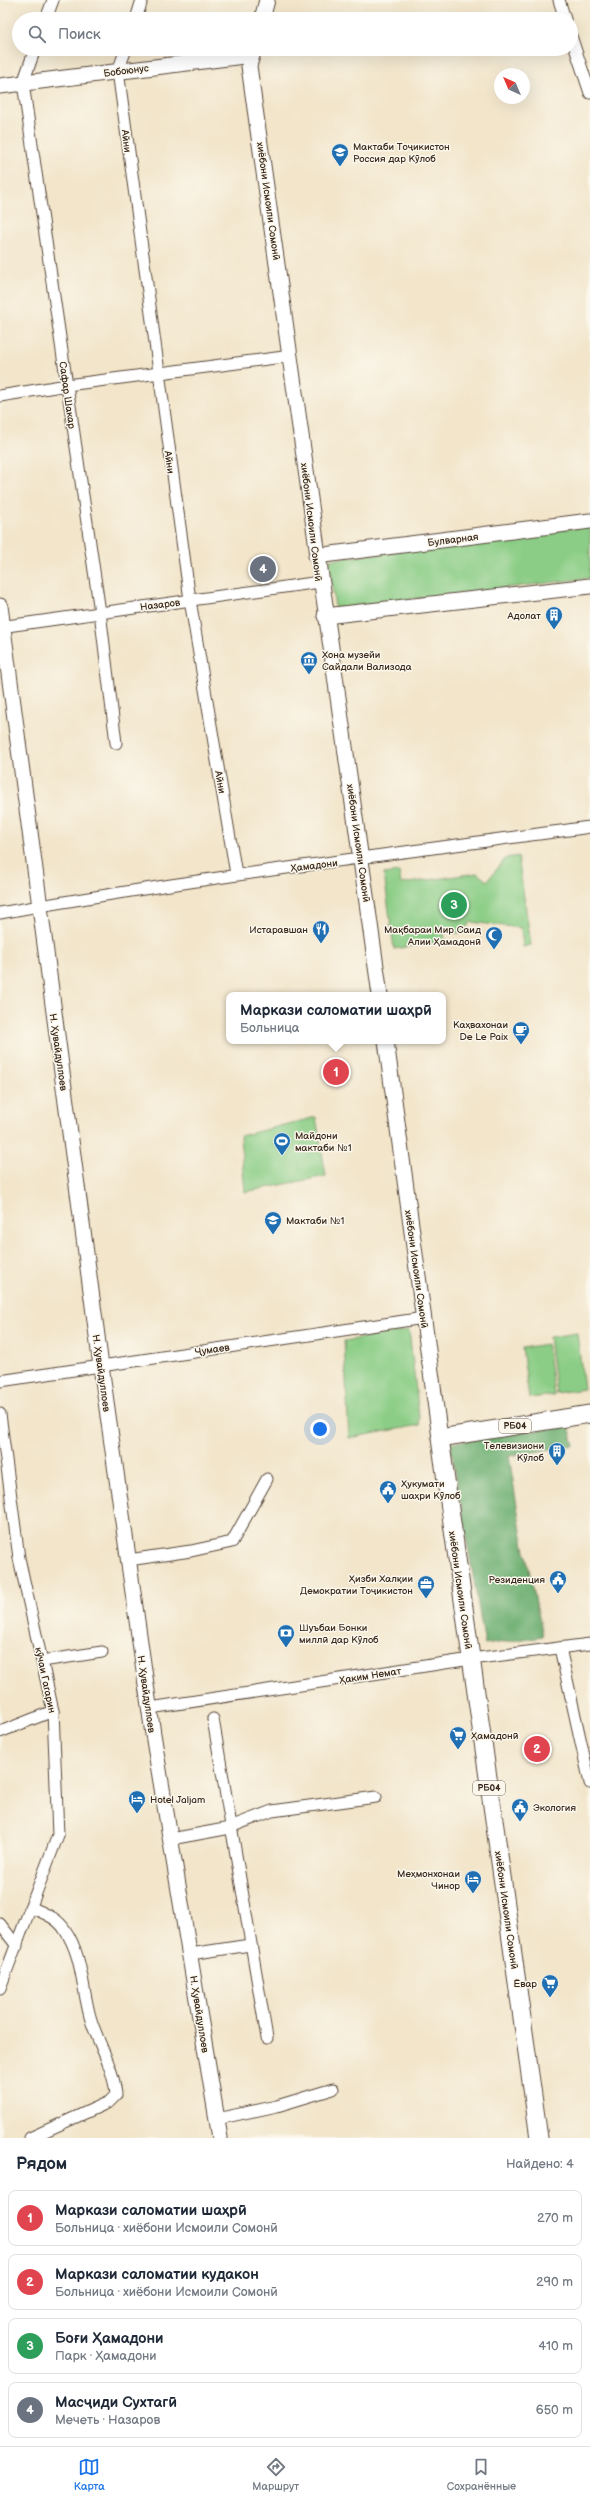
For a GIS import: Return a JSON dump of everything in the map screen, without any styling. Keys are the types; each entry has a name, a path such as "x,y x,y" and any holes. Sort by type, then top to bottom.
{"main road":[{"name":"РБ04","path":"440,1438 590,1414"},
{"name":"хиёбони Исмоили Сомонӣ","path":"440,1438 539,2138"}],"street":[{"path":"49,12 53,0"},
{"path":"138,12 142,0"},
{"path":"264,12 267,0"},
{"path":"559,0 563,12"},
{"name":"Сафар Шакар","path":"33,56 23,83 100,612 116,743"},
{"name":"Айни","path":"123,56 118,71 158,373 190,600 236,874"},
{"name":"Бобоюнус","path":"0,86 225,56"},
{"name":"хиёбони Исмоили Сомонӣ","path":"252,56 249,66 291,356 316,556 362,859 380,992"},
{"path":"578,56 590,93"},
{"path":"0,396 66,385 291,356"},
{"name":"Булварная","path":"316,556 590,521"},
{"name":"Назаров","path":"2,627 320,582"},
{"path":"325,616 590,586"},
{"name":"Н. Ҳувайдуллоев","path":"0,606 39,906 128,1560 150,1708 220,2138"},
{"name":"Ҳамадони","path":"0,913 236,874 362,859 590,827"},
{"name":"хиёбони Исмоили Сомонӣ","path":"386,1044 440,1438"},
{"name":"Ҷумаев","path":"0,1381 424,1318"},
{"name":"кӯчаи Гагарин","path":"0,1414 19,1558 53,1711 58,1835 0,1988"},
{"path":"128,1560 191,1551 232,1542 267,1479"},
{"name":"Ҳаким Немат","path":"150,1708 471,1659 590,1644"},
{"path":"560,1648 590,1783"},
{"path":"42,1661 102,1652"},
{"path":"0,1732 53,1711"},
{"path":"213,1719 232,1827 250,1945 267,2038"},
{"path":"171,1839 232,1827 272,1811 376,1797"},
{"path":"30,1907 56,1919 65,1929 74,1947 91,2020 115,2082 116,2096 109,2102 30,2138"},
{"path":"0,1924 17,1946"},
{"path":"190,1954 250,1945"},
{"path":"217,2119 277,2106 333,2089"}],"green space":[{"path":"590,526 590,578 335,608 329,560"},
{"path":"518,856 531,945 523,947 521,928 471,922 461,933 444,932 445,941 394,949 384,874 399,872 401,884 477,873 487,881 506,858"},
{"name":"Майдони мактаби №1","path":"316,1117 326,1176 245,1192 240,1136"},
{"path":"409,1330 420,1425 349,1438 344,1341"},
{"path":"577,1333 584,1389 556,1393 549,1337"},
{"path":"547,1344 554,1395 529,1398 522,1348"},
{"path":"569,1426 574,1445 509,1456 521,1531 543,1636 485,1645 450,1443"}],"place":[{"name":"Мактаби Тоҷикистон Россия дар Кӯлоб","path":"340,167"},
{"name":"Масҷиди Сухтагӣ","path":"263,569"},
{"name":"Адолат","path":"554,630"},
{"name":"Хона музейи Сайдали Вализода","path":"309,675"},
{"name":"Боғи Ҳамадони","path":"454,905"},
{"name":"Истаравшан","path":"321,944"},
{"name":"Мақбараи Мир Саид Алии Ҳамадонӣ","path":"494,950"},
{"name":"Каҳвахонаи De Le Paix","path":"521,1045"},
{"name":"Маркази саломатии шаҳрӣ","path":"336,1072"},
{"name":"Майдони мактаби №1","path":"282,1156"},
{"name":"Мактаби №1","path":"273,1235"},
{"name":"Телевизиони Кӯлоб","path":"557,1466"},
{"name":"Ҳукумати шаҳри Кӯлоб","path":"388,1504"},
{"name":"Резиденция","path":"558,1594"},
{"name":"Ҳизби Халқии Демократии Тоҷикистон","path":"426,1599"},
{"name":"Шуъбаи Бонки миллӣ дар Кӯлоб","path":"286,1648"},
{"name":"Маркази саломатии кудакон","path":"537,1749"},
{"name":"Ҳамадонӣ","path":"458,1750"},
{"name":"Hotel Jaljam","path":"137,1814"},
{"name":"Экология","path":"520,1822"},
{"name":"Меҳмонхонаи Чинор","path":"473,1894"},
{"name":"Ёвар","path":"550,1998"}]}
